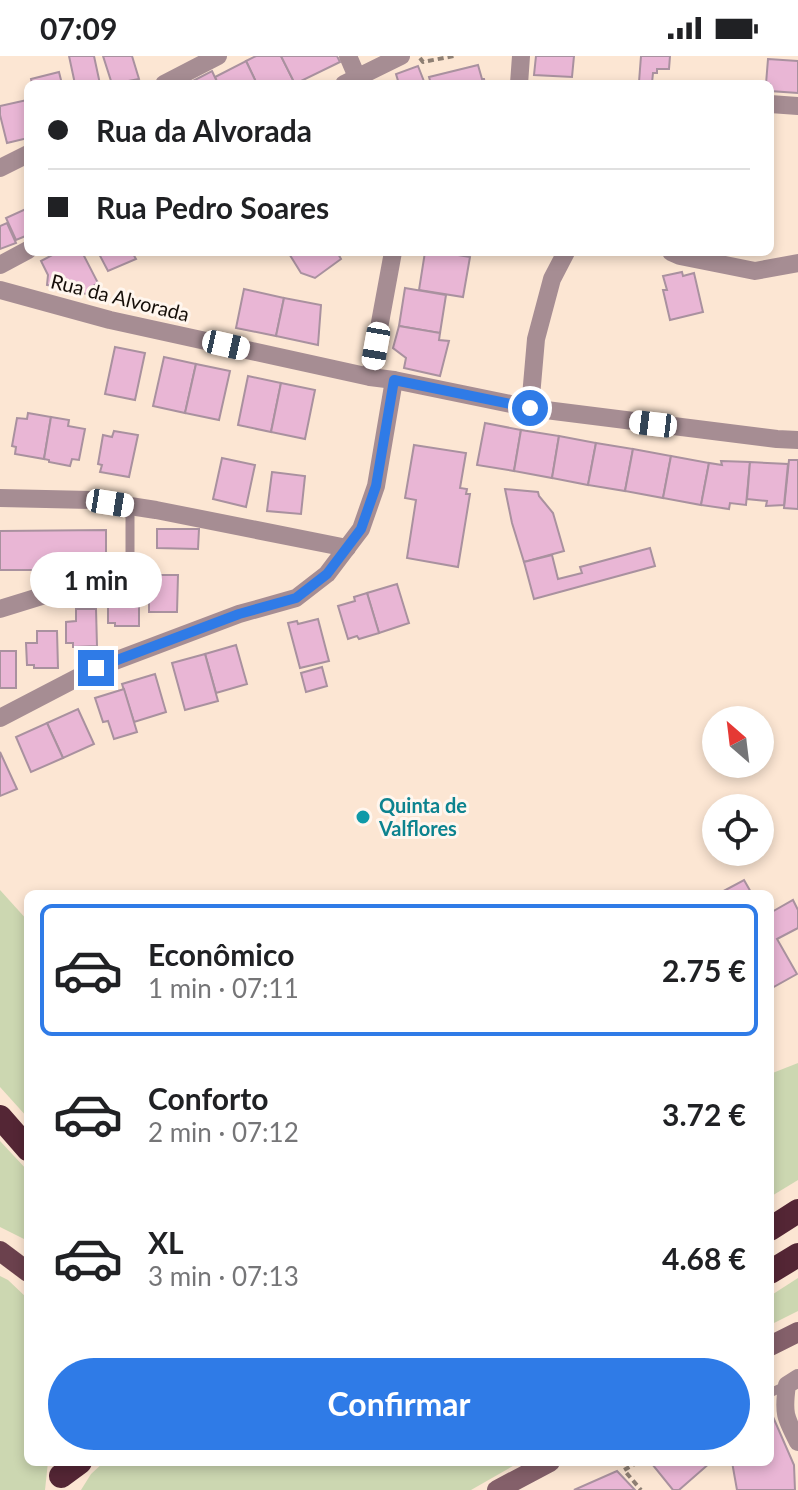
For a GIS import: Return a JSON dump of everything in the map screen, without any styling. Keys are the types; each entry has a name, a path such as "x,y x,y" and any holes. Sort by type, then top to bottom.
{"highway":[{"path":"0,1117 24,1144"},
{"path":"774,1226 798,1211"},
{"path":"774,1270 798,1255"}],"main road":[{"path":"0,1251 24,1269"},
{"path":"774,1344 798,1332"},
{"path":"497,1490 542,1466"}],"street":[{"path":"172,80 218,56"},
{"path":"348,56 354,80"},
{"path":"358,80 401,56"},
{"path":"519,80 521,56"},
{"path":"774,104 798,106"},
{"path":"0,168 24,156"},
{"path":"0,265 24,252"},
{"path":"370,377 392,256"},
{"path":"530,408 536,339 552,279 564,256"},
{"path":"680,256 755,271 798,263"},
{"name":"Rua da Alvorada","path":"0,290 110,320 370,377 530,408 798,440"},
{"path":"0,718 96,668 239,614 296,598 327,574 361,529 376,486 394,380"},
{"path":"0,498 91,500 347,548"},
{"path":"0,609 97,579"},
{"path":"785,1390 785,1417 798,1442"}],"lane":[{"path":"130,506 130,558"}],"path":[{"path":"419,56 423,62 454,56"},
{"path":"631,1466 624,1470 641,1490"}],"green space":[{"path":"0,890 24,917 24,1114 0,1087"},
{"path":"798,1063 798,1180 774,1195 774,1072"},
{"path":"0,1141 24,1167 24,1239 0,1227"},
{"path":"0,1276 24,1295 24,1466 48,1466 45,1490 0,1490"},
{"path":"798,1278 798,1311 774,1323 774,1293"},
{"path":"100,1466 513,1466 471,1490 81,1490"}],"building":[{"path":"69,56 94,56 99,80 74,80"},
{"path":"103,56 132,56 139,79 111,80"},
{"path":"256,56 281,56 293,80 255,80 246,61"},
{"path":"281,56 337,56 340,62 303,80 293,80"},
{"path":"536,56 574,56 572,77 534,75"},
{"path":"641,56 670,56 669,69 657,69 652,80 639,80"},
{"path":"768,59 798,61 798,93 774,91 774,80 766,80"},
{"path":"246,61 255,80 216,80 215,77"},
{"path":"478,65 484,80 430,80 429,77"},
{"path":"418,66 423,80 398,80 396,74"},
{"path":"212,71 216,80 195,80"},
{"path":"59,72 61,80 31,80"},
{"path":"24,101 24,139 7,143 0,106"},
{"path":"24,210 24,237 16,240 6,218"},
{"path":"7,223 16,243 0,249 0,226"},
{"path":"50,256 84,256 98,283 91,287 91,295 47,285 48,275 41,261"},
{"path":"100,256 134,256 136,259 108,271"},
{"path":"290,256 339,256 341,259 315,278 301,273"},
{"path":"424,256 470,257 463,297 419,290"},
{"path":"682,272 683,276 694,273 703,312 670,320 663,276"},
{"path":"405,288 446,295 440,333 399,326"},
{"path":"244,289 284,298 276,336 236,328"},
{"path":"284,298 321,305 318,345 276,336"},
{"path":"399,326 440,333 439,340 449,341 440,376 404,368 406,358 393,348"},
{"path":"115,347 145,353 135,400 105,394"},
{"path":"164,357 196,364 185,413 153,406"},
{"path":"196,364 230,371 219,420 185,413"},
{"path":"248,376 281,383 271,432 238,425"},
{"path":"281,383 315,390 305,439 271,432"},
{"path":"28,413 51,417 44,459 15,454 16,447 12,446 17,418 27,419"},
{"path":"51,417 69,420 68,426 85,429 79,460 72,459 70,466 44,459"},
{"path":"485,423 521,430 514,471 477,465"},
{"path":"521,430 559,436 552,478 514,471"},
{"path":"114,431 138,435 129,477 100,472 102,465 98,464 103,435 112,437"},
{"path":"559,436 596,443 588,485 552,478"},
{"path":"596,443 633,449 625,491 588,485"},
{"path":"414,445 466,453 460,488 467,489 466,494 470,494 458,567 407,558 416,500 405,498"},
{"path":"633,449 671,456 663,498 625,491"},
{"path":"671,456 709,463 701,505 663,498"},
{"path":"222,458 255,465 246,507 213,499"},
{"path":"789,460 798,460 798,509 784,508"},
{"path":"721,461 750,462 746,505 730,503 729,509 701,505 709,463 722,465"},
{"path":"750,462 788,464 784,505 766,506 767,501 747,499"},
{"path":"272,472 305,476 301,514 267,511"},
{"path":"505,489 538,492 553,513 564,551 524,562"},
{"path":"157,529 199,529 198,549 157,548"},
{"path":"106,530 106,570 0,570 0,531"},
{"path":"650,548 655,566 534,599 524,562 552,555 558,579 582,573 580,567"},
{"path":"156,575 178,575 177,612 149,612 149,589 156,589"},
{"path":"397,584 409,623 379,633 367,593"},
{"path":"118,589 139,589 139,626 108,623 108,601 118,601"},
{"path":"367,593 379,633 348,639 338,606"},
{"path":"76,609 96,609 97,646 73,647 73,643 66,643 66,622 76,621"},
{"path":"318,619 329,661 300,668 288,623"},
{"path":"37,631 57,631 58,668 27,665 26,643 37,643"},
{"path":"236,645 247,684 216,693 205,654"},
{"path":"0,651 16,651 16,688 0,688"},
{"path":"205,654 218,701 185,710 172,663"},
{"path":"322,667 327,686 306,692 301,673"},
{"path":"155,674 166,712 134,722 122,684"},
{"path":"124,689 137,732 114,739 108,721 103,722 95,698"},
{"path":"78,709 94,744 63,758 47,723"},
{"path":"47,723 63,758 31,772 16,737"},
{"path":"0,752 17,789 0,796"},
{"path":"744,880 750,890 725,890"},
{"path":"793,900 798,910 798,928 777,939 797,974 774,987 774,911"},
{"path":"774,1419 794,1465 795,1490 737,1490 733,1466 774,1466"},
{"path":"654,1466 706,1466 679,1490 673,1490"},
{"path":"617,1471 635,1490 574,1490"}],"place":[{"name":"Quinta de Valflores","path":"363,817"}],"route":[{"path":"96,668 239,614 296,598 327,574 361,529 376,486 394,380 530,408"}]}
